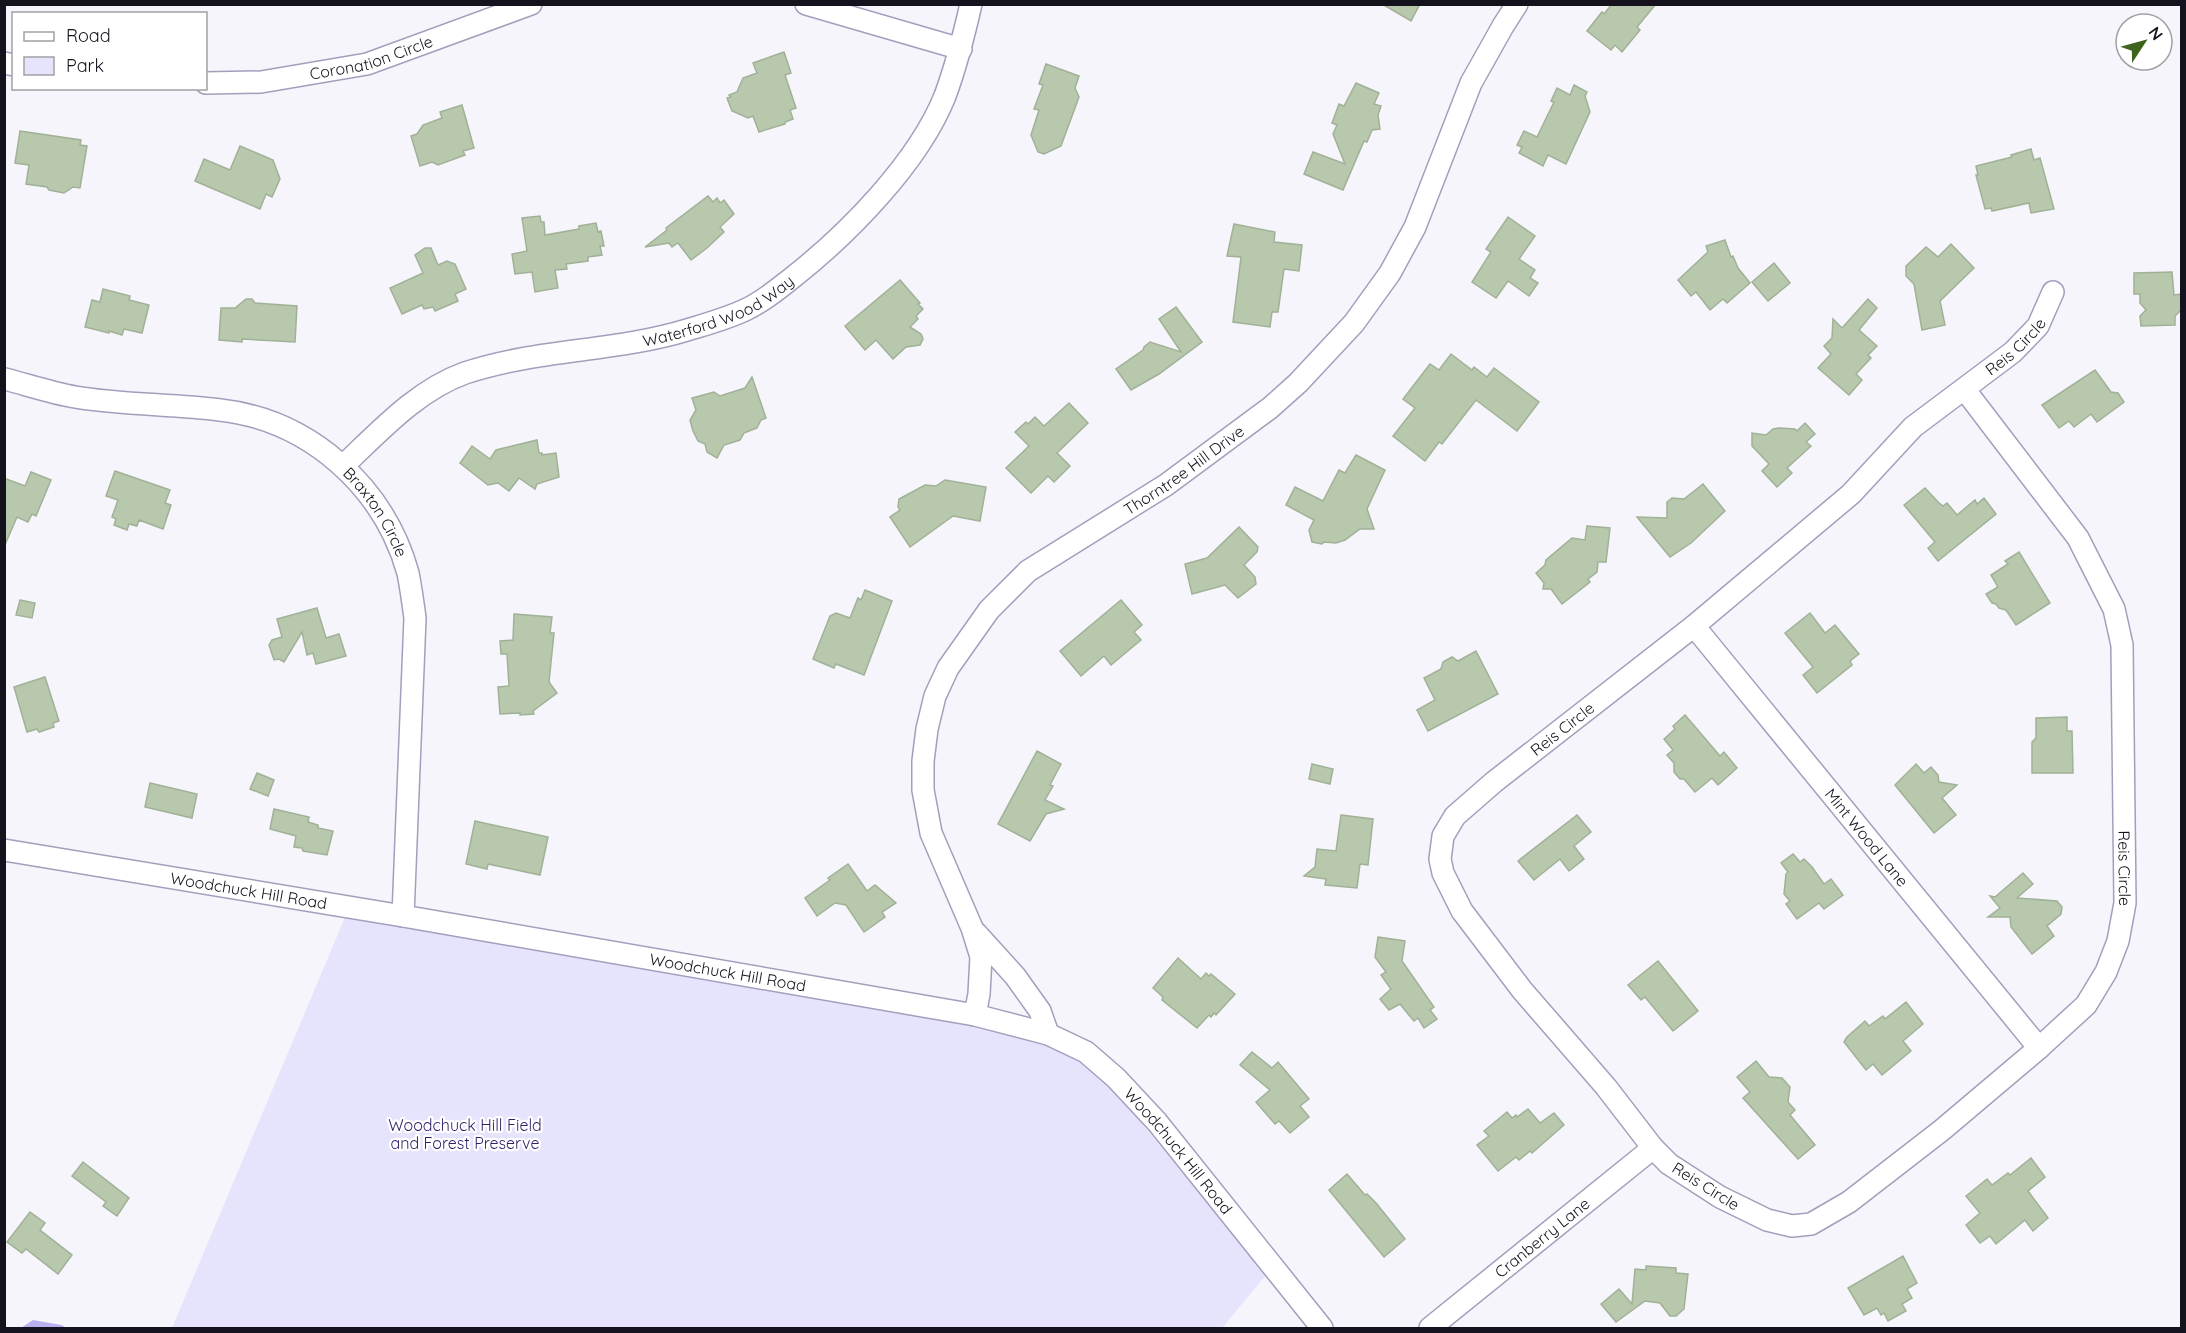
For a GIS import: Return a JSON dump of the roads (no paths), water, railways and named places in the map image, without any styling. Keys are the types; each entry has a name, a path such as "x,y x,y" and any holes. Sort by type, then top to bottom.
{"street":[{"name":"Coronation Circle","path":"207,83 261,81 367,64 531,4"},
{"path":"807,4 961,48"},
{"name":"Waterford Wood Way","path":"343,466 388,423 429,392 464,374 505,363 659,337 687,330 747,309 771,294 819,257 875,199 920,143 944,97 961,48 971,4"},
{"name":"Thorntree Hill Drive","path":"975,1015 981,957 972,928 931,833 923,790 923,761 927,729 935,696 948,668 988,610 1028,571 1166,486 1270,408 1298,383 1354,323 1390,273 1415,227 1471,83 1517,4"},
{"name":"Reis Circle","path":"1965,390 2078,538 2114,609 2122,645 2125,903 2118,941 2106,972 2086,1005 2039,1048 1942,1130 1849,1202 1811,1224 1792,1226 1767,1220 1720,1197 1670,1164 1653,1148 1606,1087 1522,990 1462,911 1443,873 1440,860 1443,836 1455,816 1494,782 1694,626 1851,494 1913,427 2013,352 2038,326 2053,292"},
{"name":"Braxton Circle","path":"5,379 76,397 222,410 248,415 285,427 321,447 368,492 392,532 408,573 416,618 404,916"},
{"name":"Mint Wood Lane","path":"1694,626 2039,1048"},
{"name":"Woodchuck Hill Road","path":"4,850 404,916 975,1015 1048,1034 1086,1052 1157,1122 1322,1329"},
{"name":"Thorntree Hill Drive","path":"972,928 1017,979 1040,1011 1048,1034"},
{"name":"Cranberry Lane","path":"1430,1329 1653,1148"}],"park label":[{"name":"Woodchuck Hill Field and Forest Preserve","path":"465,1134"}]}
